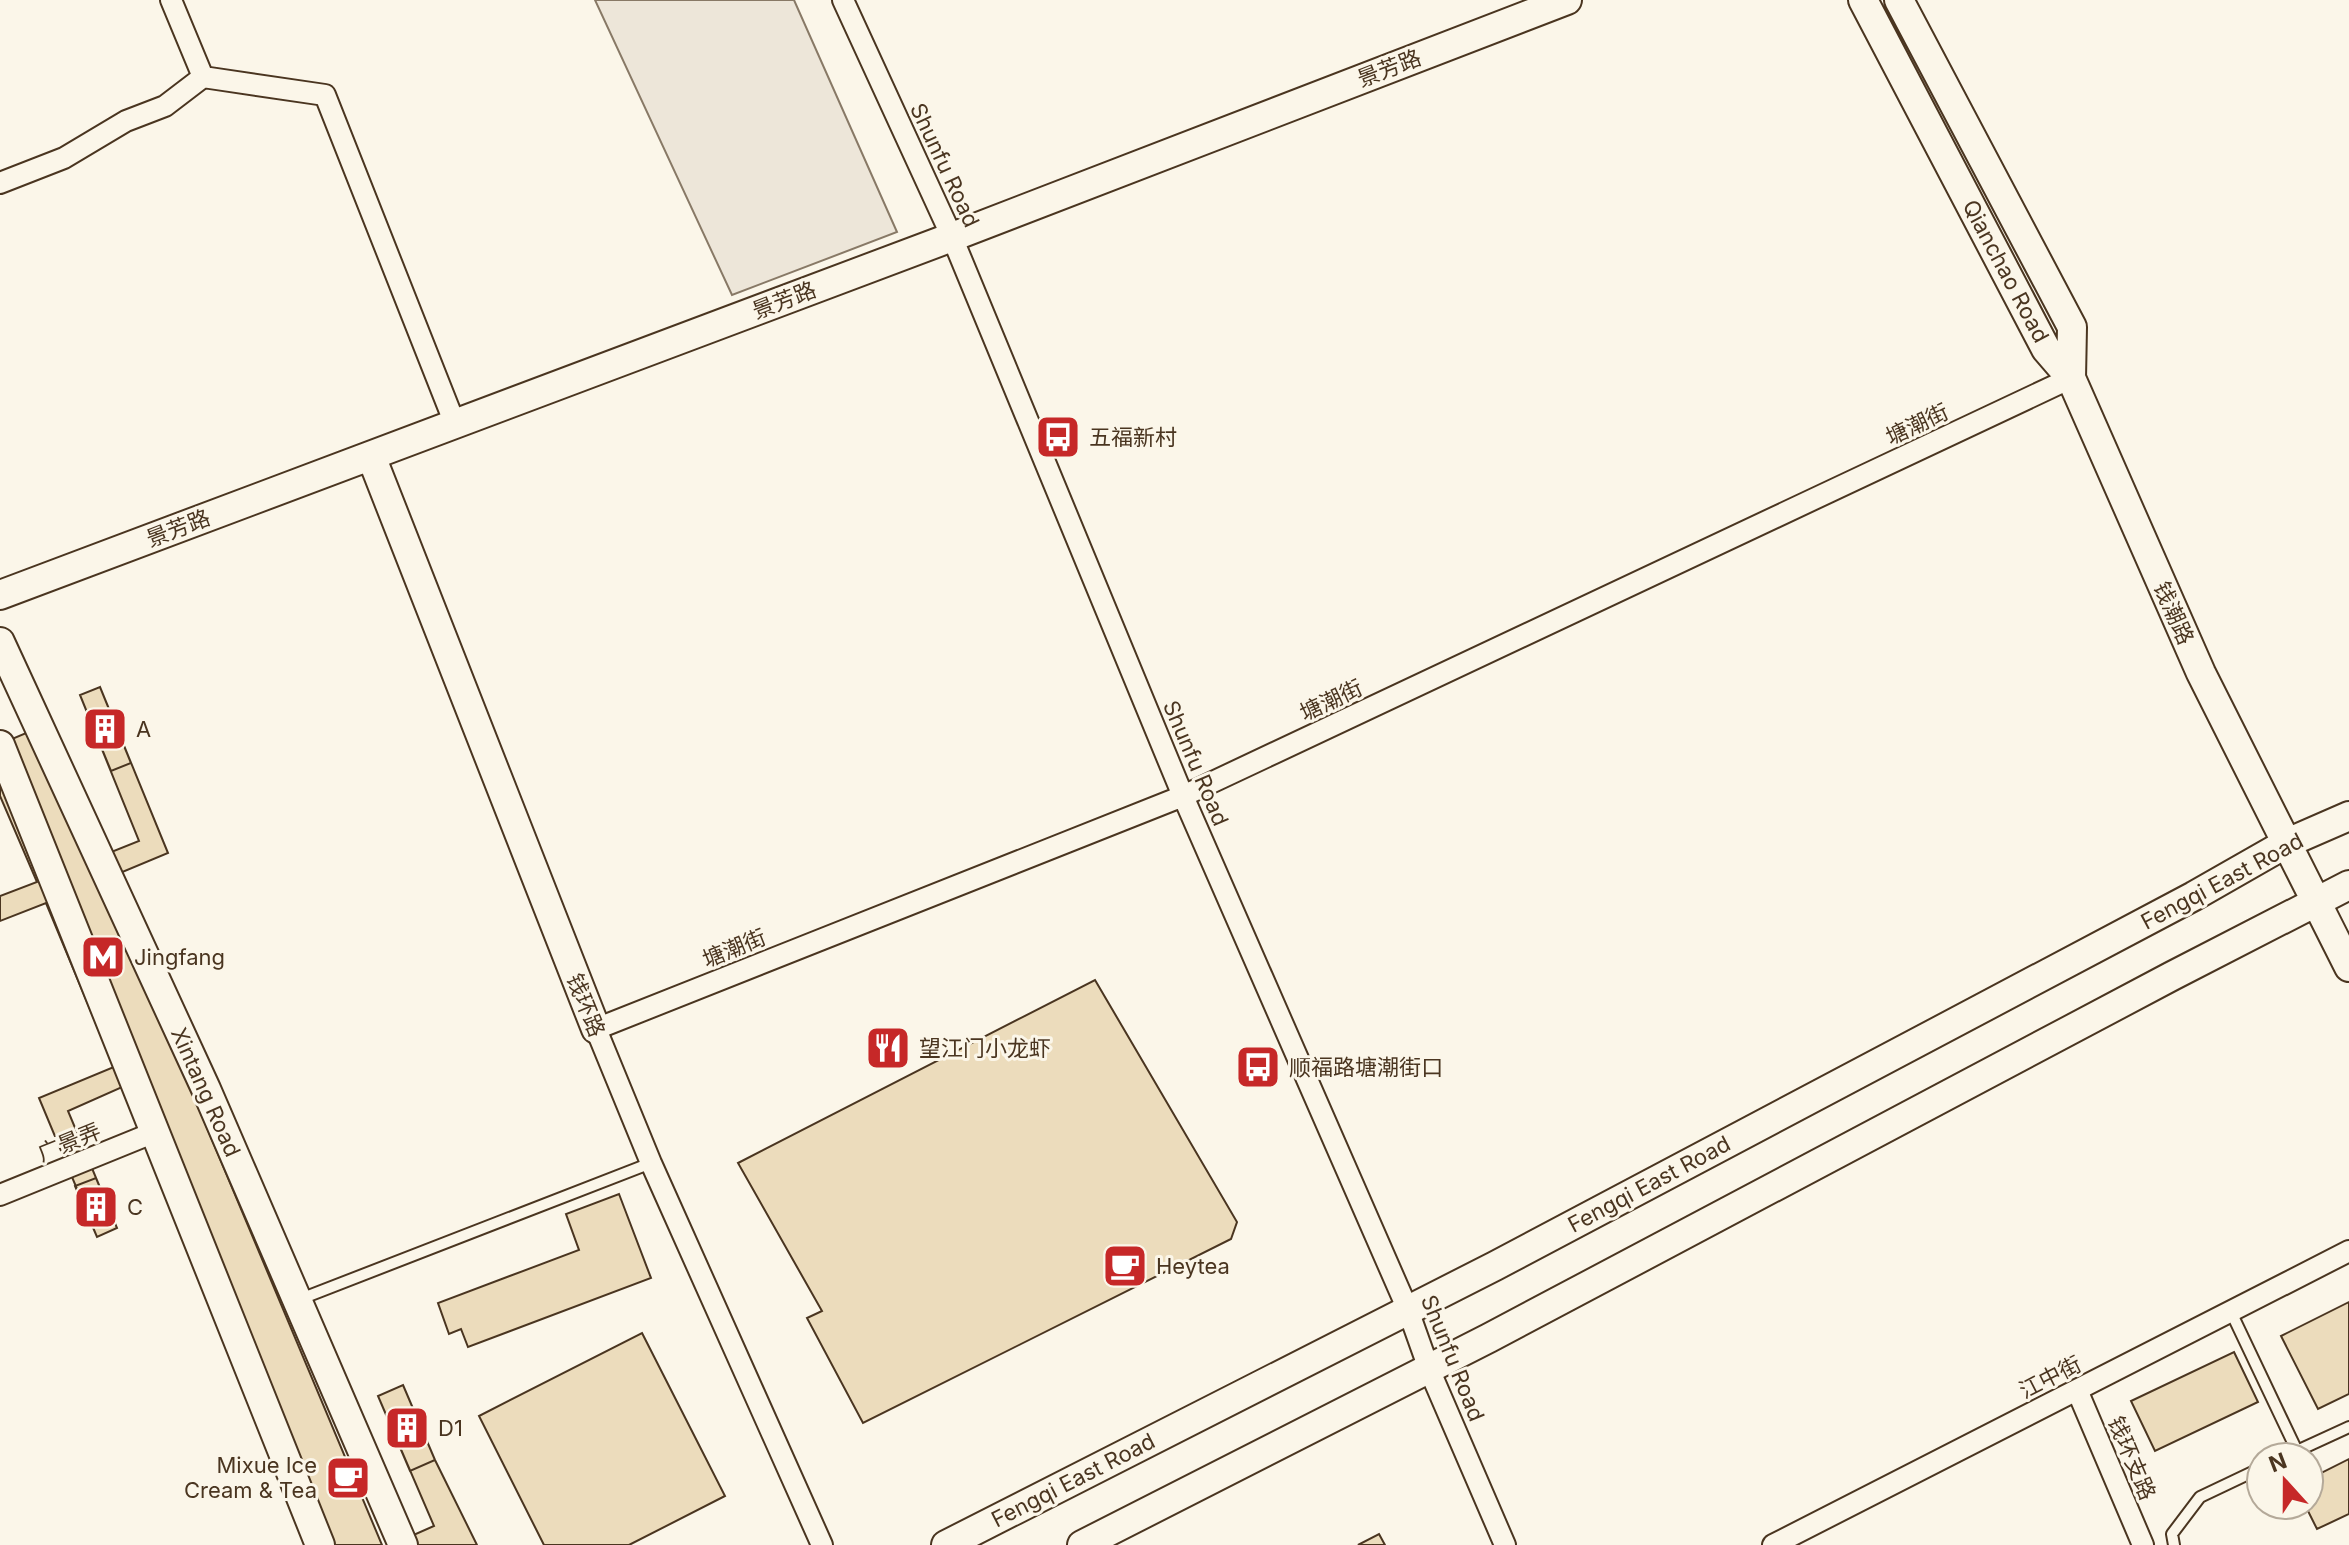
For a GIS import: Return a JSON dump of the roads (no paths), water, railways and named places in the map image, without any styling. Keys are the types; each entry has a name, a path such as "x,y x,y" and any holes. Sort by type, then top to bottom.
{"main road":[{"name":"景芳路","path":"0,595 952,237 1567,0"},
{"name":"Qianchao Road","path":"1863,0 2046,349 2071,378"},
{"name":"Qianchao Road","path":"1899,0 2072,327 2071,378"},
{"name":"钱潮路","path":"2071,378 2201,673 2287,843"},
{"name":"钱环路","path":"371,456 596,1029"},
{"name":"Xintang Road","path":"0,642 206,1089 403,1545"},
{"path":"0,745 320,1545"},
{"name":"Fengqi East Road","path":"946,1545 1495,1266 2194,896 2287,843 2349,816"},
{"path":"2287,843 2349,967"},
{"path":"1082,1545 1429,1369 2349,885"}],"street":[{"path":"171,0 203,77"},
{"name":"Shunfu Road","path":"843,0 952,237 1183,796 1408,1310 1429,1369 1505,1545"},
{"path":"0,183 64,158 126,121 165,106 203,77 325,95 455,424"},
{"name":"塘潮街","path":"596,1029 1183,796 2071,378"},
{"name":"钱环路","path":"596,1029 651,1163 822,1545"},
{"name":"广景弄","path":"0,1195 155,1132"},
{"name":"江中街","path":"1773,1545 2349,1251"},
{"name":"钱环支路","path":"2077,1390 2143,1545"}],"lane":[{"path":"297,1300 651,1163"},
{"path":"2231,1312 2292,1441"},
{"path":"2319,1441 2349,1427"},
{"path":"2174,1545 2172,1534 2200,1497 2245,1476"}],"place":[{"name":"五福新村","path":"1058,437"},
{"name":"A","path":"105,729"},
{"name":"Jingfang","path":"103,957"},
{"name":"望江门小龙虾","path":"888,1048"},
{"name":"顺福路塘潮街口","path":"1258,1067"},
{"name":"C","path":"96,1207"},
{"name":"Heytea","path":"1125,1266"},
{"name":"D1","path":"407,1428"},
{"name":"Mixue Ice Cream & Tea","path":"348,1478"}]}
